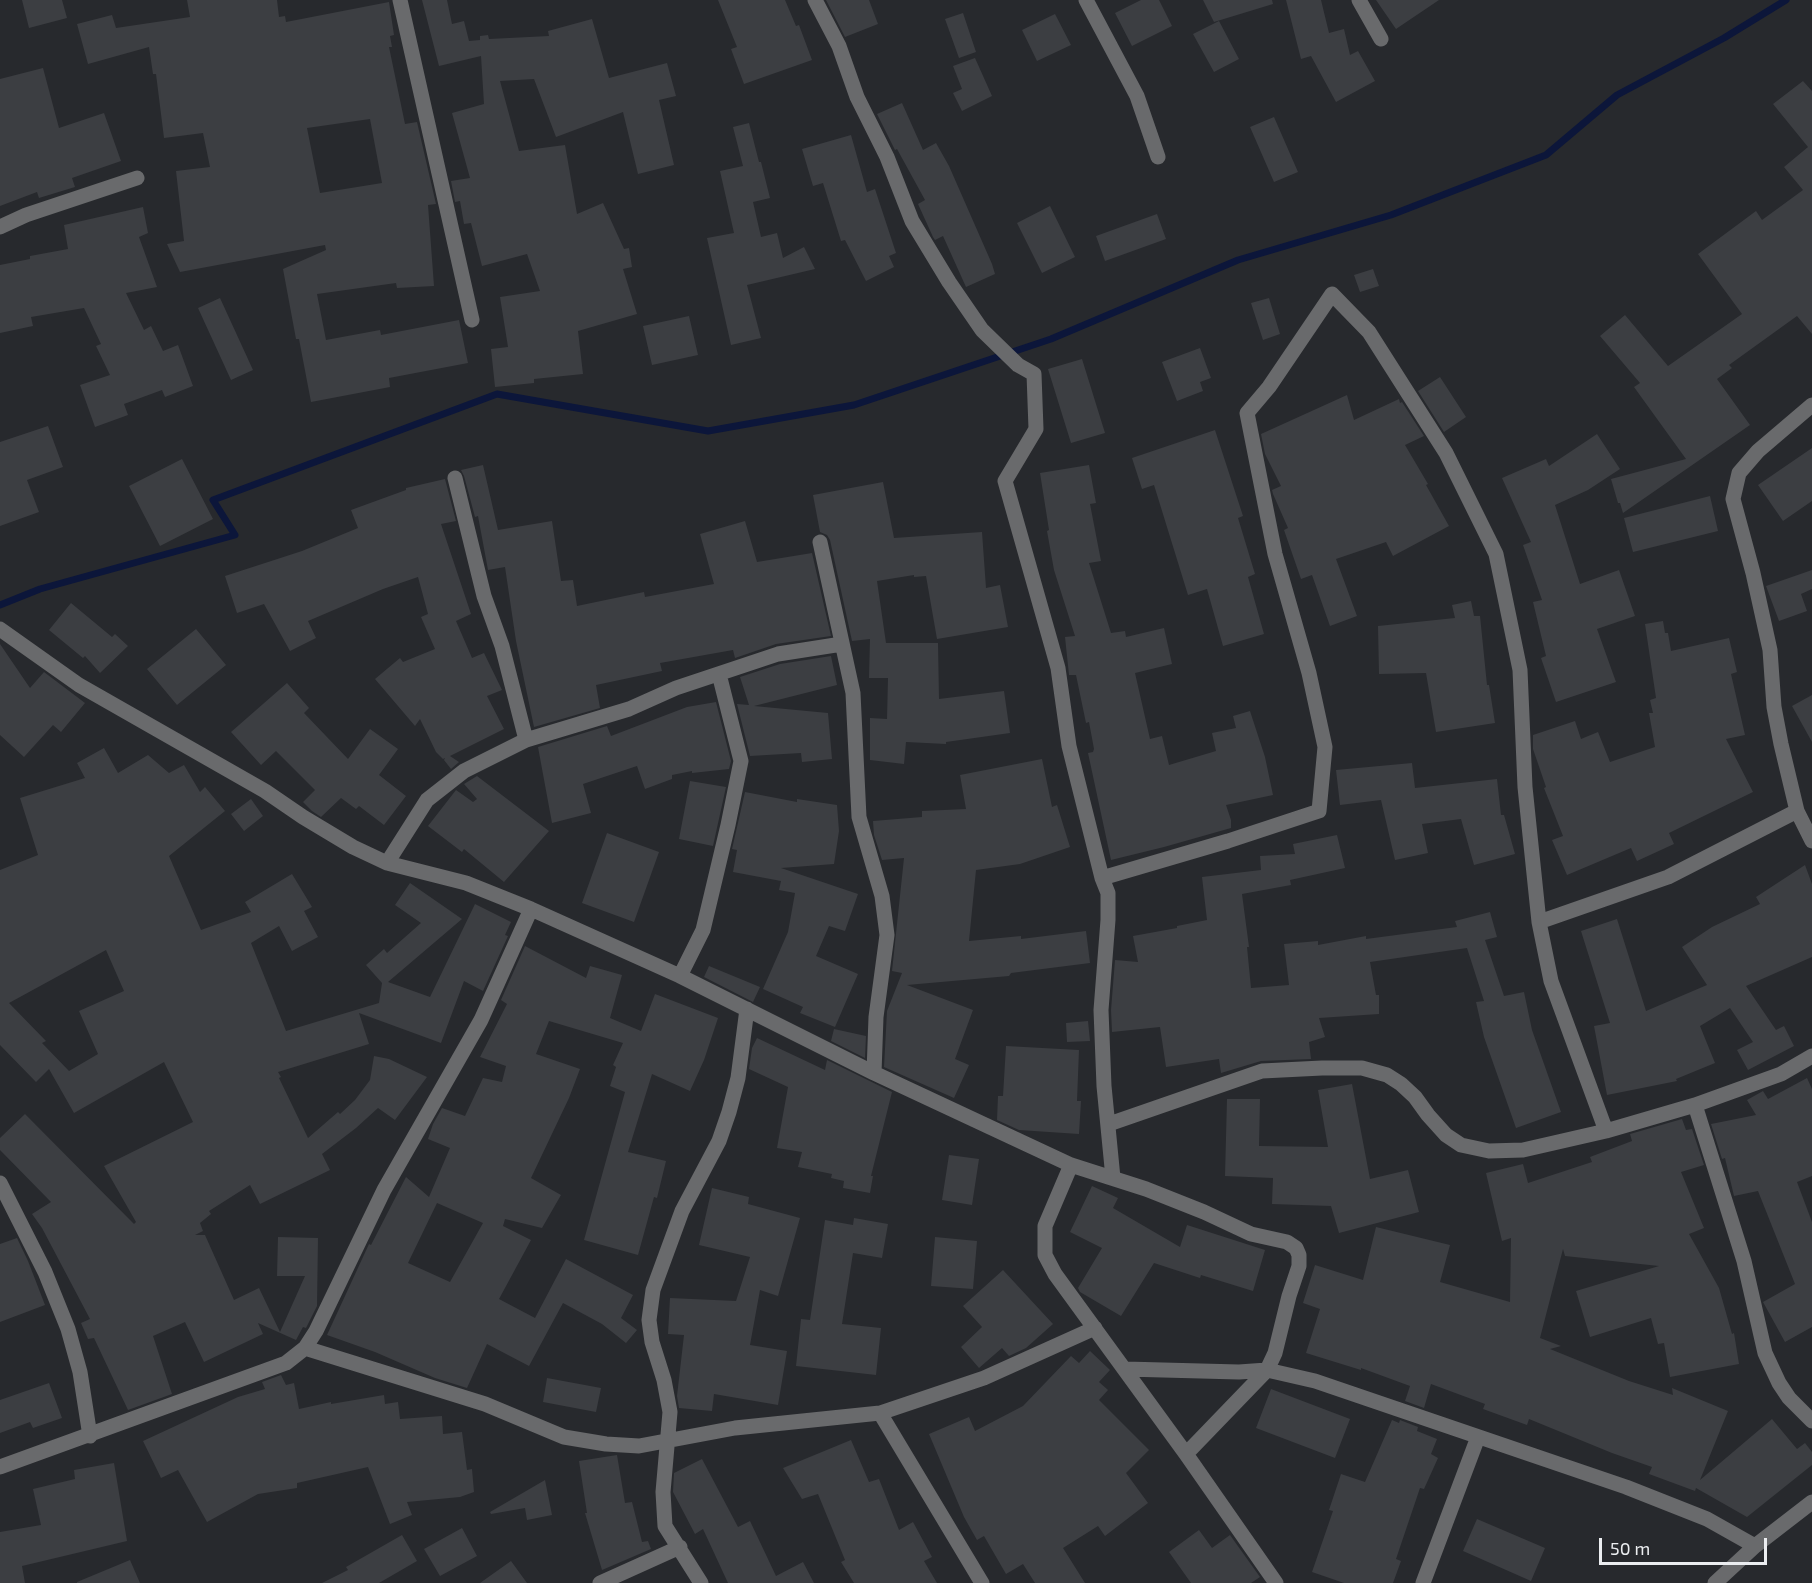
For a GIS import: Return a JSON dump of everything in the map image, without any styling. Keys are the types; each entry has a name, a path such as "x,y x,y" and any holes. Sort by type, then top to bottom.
{"street":[{"path":"400,0 472,320"},
{"path":"815,0 839,46 856,97 887,158 912,221 949,282 982,330 1017,365 1034,374 1036,429 1005,481 1058,668 1069,746 1102,879 1108,893 1101,1010 1104,1086 1113,1178"},
{"path":"1086,0 1137,96 1158,157"},
{"path":"1359,0 1381,39"},
{"path":"0,227 137,178"},
{"path":"1102,879 1319,811 1325,747 1309,673 1275,554 1247,413 1269,387 1332,294 1369,332 1446,453 1496,554 1520,670 1524,788 1539,922 1551,981 1606,1131"},
{"path":"1812,405 1758,451 1739,473 1733,499 1753,573 1770,650 1774,706 1812,841"},
{"path":"454,478 484,596 502,646 526,740"},
{"path":"820,542 853,693 859,817 882,896 887,935 876,1017 874,1073"},
{"path":"0,629 80,685 265,791 353,847 387,863 466,883 531,909 680,976 874,1073 1071,1165 1146,1189 1251,1234 1287,1242 1296,1248 1299,1255 1299,1266 1275,1353 1267,1370 1186,1454"},
{"path":"387,863 427,800 464,771 526,740 630,709 676,688 778,654 842,644"},
{"path":"680,976 703,930 729,825 741,761 719,674"},
{"path":"1539,922 1668,877 1804,815"},
{"path":"0,1467 286,1363 305,1348 316,1331 384,1190 481,1020 531,909"},
{"path":"701,1583 665,1526 663,1492 670,1412 664,1380 652,1342 649,1320 653,1290 682,1211 719,1141 729,1112 738,1078 747,1009"},
{"path":"1109,1124 1262,1071 1362,1068 1387,1075 1401,1084 1415,1097 1446,1135 1461,1145 1489,1151 1523,1149 1606,1131 1695,1105 1781,1074 1812,1056"},
{"path":"1695,1105 1744,1261 1765,1353 1789,1398 1812,1421"},
{"path":"1071,1165 1045,1226 1045,1255 1055,1274 1186,1454 1276,1583"},
{"path":"0,1183 45,1272 68,1329 80,1372 90,1436"},
{"path":"305,1348 485,1404 564,1437 606,1444 639,1446 735,1428 880,1413 984,1377 1095,1328"},
{"path":"1125,1369 1239,1372 1267,1370 1315,1381 1626,1486 1707,1519 1755,1546"},
{"path":"880,1413 982,1583"},
{"path":"1423,1583 1478,1437"},
{"path":"1715,1583 1755,1546 1812,1502"},
{"path":"600,1583 680,1547"}],"building":[{"path":"22,0 62,0 67,18 29,28"},
{"path":"187,0 277,0 279,17 285,16 286,22 389,2 394,35 390,36 392,47 389,47 405,124 417,122 436,204 428,205 434,286 397,288 396,283 317,294 326,340 380,330 381,335 459,320 468,363 389,378 390,387 311,402 283,269 326,250 325,245 180,272 167,244 184,241 176,171 210,167 203,133 164,138 156,74 153,74 149,47 88,64 77,24 112,15 116,28 190,17","holes":["370,119 382,183 320,193 307,128"]},
{"path":"422,0 447,0 452,24 464,21 469,41 480,40 480,36 488,35 489,39 549,36 548,31 592,19 609,78 667,63 676,96 659,100 674,165 638,174 623,112 556,137 534,79 500,81 519,151 565,145 577,214 603,203 624,249 629,248 632,267 623,269 637,314 578,331 583,374 534,379 534,383 495,387 491,349 508,347 500,297 540,291 527,254 482,266 471,223 464,224 460,201 455,202 451,181 470,178 452,113 484,104 481,56 439,66"},
{"path":"718,0 785,0 796,26 799,25 812,60 744,84 731,49 737,47"},
{"path":"826,0 869,0 878,24 845,37"},
{"path":"1141,0 1159,0 1172,26 1132,46 1115,13"},
{"path":"1203,0 1272,0 1273,4 1214,22"},
{"path":"1286,0 1321,0 1329,33 1344,29 1350,55 1358,51 1375,81 1336,102 1311,56 1301,59"},
{"path":"1376,0 1439,0 1396,29"},
{"path":"963,13 976,52 959,58 945,19"},
{"path":"1055,14 1071,45 1037,61 1022,30"},
{"path":"1219,21 1239,59 1214,72 1193,34"},
{"path":"975,58 992,96 962,111 953,93 962,89 953,66"},
{"path":"43,68 59,128 104,113 121,161 72,178 75,187 39,198 37,192 0,206 0,79"},
{"path":"1803,81 1812,91 1812,334 1797,316 1729,365 1732,368 1717,379 1750,425 1623,513 1611,479 1686,459 1634,387 1640,383 1600,336 1625,315 1668,366 1742,314 1698,254 1756,211 1762,220 1803,190 1784,167 1808,147 1773,104"},
{"path":"902,103 923,150 936,143 949,166 992,264 995,274 966,287 943,236 935,240 933,237 918,204 925,200 897,149 895,150 877,114"},
{"path":"1274,117 1298,172 1274,182 1250,127"},
{"path":"749,123 770,198 753,202 761,237 777,233 783,258 804,247 815,269 747,285 761,338 731,345 707,238 734,233 720,171 743,166 733,127"},
{"path":"851,135 867,192 875,189 896,253 889,256 894,267 866,281 845,240 841,241 823,183 813,186 802,149"},
{"path":"1050,206 1075,257 1042,273 1017,223"},
{"path":"143,207 148,233 139,237 157,287 126,293 144,330 151,326 163,351 178,345 193,386 165,397 162,390 124,404 128,415 95,427 80,385 110,375 96,346 101,344 84,308 31,317 33,326 0,333 0,265 30,259 30,256 68,249 64,225"},
{"path":"1157,214 1166,239 1105,261 1096,236"},
{"path":"1373,269 1379,286 1360,292 1354,275"},
{"path":"220,298 253,370 231,380 198,308"},
{"path":"1269,298 1280,334 1263,340 1251,303"},
{"path":"689,316 698,355 652,365 643,326"},
{"path":"1200,348 1211,378 1200,382 1203,391 1177,401 1162,362"},
{"path":"1082,359 1105,433 1071,443 1048,369"},
{"path":"1440,377 1466,417 1444,432 1418,391"},
{"path":"1347,395 1354,420 1399,399 1400,403 1402,402 1424,436 1405,445 1449,526 1393,556 1386,542 1336,559 1357,616 1330,626 1312,575 1301,579 1284,530 1288,528 1272,490 1281,486 1265,454 1261,434"},
{"path":"48,426 63,467 27,480 39,512 0,526 0,442"},
{"path":"1215,430 1243,516 1238,518 1255,574 1248,577 1264,634 1223,646 1207,589 1188,595 1154,485 1142,489 1132,458"},
{"path":"1597,434 1620,469 1588,490 1555,505 1580,584 1619,570 1635,616 1597,629 1616,682 1556,702 1541,658 1546,656 1533,602 1542,600 1523,545 1531,542 1502,478 1546,459 1549,466"},
{"path":"1812,448 1812,501 1783,521 1758,485"},
{"path":"182,459 213,519 160,546 129,486"},
{"path":"483,465 498,530 552,521 561,581 573,580 577,606 644,592 645,597 714,584 700,534 745,521 757,562 812,553 831,636 776,644 735,658 733,650 660,663 662,671 596,685 600,708 534,727 516,641 505,567 488,570 478,516 475,517 461,470"},
{"path":"1089,465 1096,503 1090,504 1101,561 1089,563 1111,633 1125,631 1126,637 1164,628 1172,664 1135,673 1150,739 1162,736 1169,765 1216,751 1212,733 1236,728 1233,716 1250,711 1265,757 1273,795 1226,805 1231,828 1111,860 1088,753 1093,752 1094,749 1089,722 1086,723 1076,675 1069,675 1065,637 1075,636 1054,570 1040,473"},
{"path":"445,479 456,521 441,524 471,614 456,621 472,658 484,653 502,690 487,696 504,729 450,756 459,762 451,769 444,760 445,758 443,759 436,752 420,719 415,726 375,679 400,658 403,662 435,649 421,617 428,614 418,577 383,589 308,621 316,638 290,651 264,604 237,613 225,576 302,551 358,528 351,510 406,490 406,488"},
{"path":"883,482 894,538 982,532 986,588 1000,585 1008,627 937,639 926,576 914,577 914,575 877,581 886,643 938,643 939,699 1004,691 1010,733 946,742 946,744 906,742 904,764 870,760 870,718 887,719 888,678 869,678 870,639 852,641 830,540 827,535 820,532 813,495"},
{"path":"1710,496 1718,531 1633,552 1624,518"},
{"path":"1812,570 1812,589 1801,594 1807,611 1779,621 1766,586"},
{"path":"1471,601 1474,616 1480,616 1487,685 1489,685 1495,723 1436,732 1426,673 1379,674 1378,626 1455,618 1452,605"},
{"path":"71,603 112,637 115,634 128,646 100,673 85,656 83,658 49,630"},
{"path":"1663,621 1671,651 1729,638 1737,672 1731,674 1745,735 1726,739 1753,792 1669,833 1674,844 1637,861 1631,848 1567,875 1552,840 1563,836 1544,788 1546,787 1533,749 1533,735 1575,721 1581,739 1598,732 1610,762 1655,747 1649,713 1653,713 1650,700 1656,698 1645,624"},
{"path":"196,629 226,665 177,705 147,669"},
{"path":"0,644 30,688 44,672 85,703 61,732 53,725 24,757 0,735"},
{"path":"831,656 837,685 754,706 828,713 832,759 802,762 801,753 750,756 737,704 749,705 740,677 780,664"},
{"path":"287,683 309,708 304,713 348,759 370,729 398,749 379,775 406,796 384,825 359,806 356,809 341,798 321,817 303,802 315,790 276,751 261,765 231,732"},
{"path":"1812,695 1812,742 1792,706"},
{"path":"716,702 731,761 729,769 692,773 692,771 672,775 672,779 645,789 637,766 583,784 591,813 552,823 538,747 607,726 611,736 687,707"},
{"path":"104,748 118,773 148,755 169,773 184,765 200,792 205,787 225,811 169,856 201,930 251,912 245,902 292,874 312,907 304,911 318,937 292,951 279,926 251,943 286,1031 379,1003 382,983 366,965 384,949 387,953 421,923 395,905 410,883 462,919 388,982 430,997 475,904 511,922 505,935 508,936 483,991 464,981 441,1043 359,1013 369,1044 278,1072 308,1138 355,1100 370,1080 374,1056 389,1059 427,1077 395,1120 378,1108 322,1154 330,1170 260,1204 250,1185 209,1211 211,1214 200,1223 203,1231 195,1235 205,1235 234,1300 259,1288 280,1332 305,1276 277,1276 278,1237 318,1238 317,1306 306,1328 303,1327 296,1340 258,1323 263,1334 204,1362 185,1322 153,1336 172,1394 128,1410 94,1338 88,1339 81,1323 90,1319 42,1228 32,1214 51,1202 0,1150 0,1138 25,1114 134,1224 136,1222 104,1166 193,1122 164,1062 74,1113 49,1069 36,1082 0,1045 0,870 38,855 20,798 85,778 77,763","holes":["106,950 124,991 79,1011 98,1054 69,1071 42,1043 46,1041 9,1003"]},
{"path":"1042,759 1052,807 1057,805 1070,847 1020,864 976,870 969,941 1021,936 1021,939 1086,931 1090,963 1011,973 1009,976 907,985 973,1010 955,1059 969,1065 954,1098 884,1067 887,1011 902,973 892,971 904,858 882,860 874,835 873,821 922,817 922,811 966,809 960,775"},
{"path":"1412,763 1415,788 1497,779 1501,815 1504,815 1515,854 1474,865 1461,819 1422,824 1428,853 1395,860 1381,800 1340,805 1336,770"},
{"path":"477,776 549,831 504,882 464,849 462,852 428,826 456,790 473,802 477,799 464,784"},
{"path":"690,781 726,787 713,846 679,839"},
{"path":"745,792 797,802 797,799 837,805 839,831 834,864 781,868 858,894 845,931 829,926 816,956 858,974 835,1027 800,1013 803,1007 763,989 788,932 795,893 779,890 781,881 733,872 737,850 732,849"},
{"path":"251,799 263,816 244,831 231,814"},
{"path":"607,833 659,852 634,922 582,903"},
{"path":"1337,835 1345,868 1290,880 1291,885 1242,894 1249,947 1247,947 1251,988 1289,985 1284,944 1318,941 1318,945 1366,936 1366,939 1457,927 1455,921 1490,912 1497,937 1485,940 1504,996 1524,992 1532,1030 1561,1112 1516,1128 1484,1037 1476,1002 1484,1001 1467,948 1370,962 1376,995 1379,995 1379,1014 1319,1018 1325,1037 1309,1042 1311,1059 1261,1061 1221,1073 1219,1059 1166,1067 1160,1027 1112,1032 1111,1010 1115,960 1138,962 1133,936 1207,920 1202,877 1261,870 1260,856 1295,854 1293,844"},
{"path":"1805,865 1812,884 1812,957 1746,986 1776,1030 1784,1026 1794,1046 1748,1070 1737,1050 1753,1042 1730,1008 1700,1026 1715,1063 1676,1079 1677,1081 1607,1095 1594,1026 1610,1023 1581,931 1617,919 1646,1011 1707,985 1682,947 1712,927 1760,904 1756,897"},
{"path":"525,946 586,978 590,966 622,975 610,1018 641,1031 655,994 718,1018 704,1060 690,1091 652,1074 628,1152 666,1161 657,1198 654,1197 638,1255 584,1240 625,1092 610,1086 616,1067 613,1065 623,1043 549,1021 536,1054 580,1069 569,1098 531,1178 561,1195 542,1228 505,1219 503,1226 531,1240 499,1299 535,1318 566,1259 633,1295 621,1318 637,1330 626,1343 602,1324 563,1303 529,1366 487,1344 467,1388 435,1378 375,1352 327,1335 369,1244 371,1245 406,1177 429,1197 450,1148 428,1139 442,1108 465,1116 483,1078 502,1082 506,1066 480,1057 507,1004 501,1000","holes":["437,1203 483,1223 450,1282 408,1263"]},
{"path":"709,966 760,987 753,1002 704,977"},
{"path":"1088,1021 1090,1041 1067,1042 1066,1023"},
{"path":"834,1029 866,1036 865,1058 831,1041"},
{"path":"757,1038 825,1070 827,1060 892,1092 871,1176 873,1176 870,1193 843,1188 844,1181 831,1178 832,1174 798,1167 802,1152 777,1148 788,1087 749,1069 752,1048"},
{"path":"1006,1046 1079,1050 1077,1101 1081,1101 1079,1134 1019,1130 997,1120 998,1096 1003,1096"},
{"path":"1807,1078 1812,1089 1812,1176 1797,1182 1812,1222 1812,1327 1785,1342 1763,1302 1795,1284 1758,1191 1734,1196 1725,1158 1722,1159 1711,1124 1756,1115 1747,1100 1763,1091 1768,1099"},
{"path":"1352,1084 1370,1179 1408,1170 1419,1212 1339,1233 1331,1206 1272,1204 1273,1178 1225,1176 1227,1099 1260,1099 1259,1146 1328,1147 1318,1090"},
{"path":"1682,1119 1686,1130 1692,1129 1704,1165 1681,1172 1704,1228 1689,1234 1719,1288 1732,1334 1734,1333 1739,1364 1670,1377 1664,1343 1658,1344 1651,1318 1590,1337 1576,1291 1659,1266 1565,1256 1563,1249 1540,1338 1561,1346 1550,1349 1629,1381 1673,1395 1672,1388 1728,1411 1700,1480 1772,1419 1797,1449 1805,1443 1812,1452 1812,1465 1747,1517 1696,1488 1695,1491 1649,1474 1652,1467 1529,1419 1527,1425 1483,1409 1485,1404 1431,1384 1424,1408 1405,1401 1410,1386 1361,1368 1361,1370 1306,1353 1320,1309 1303,1303 1315,1265 1363,1280 1376,1227 1450,1245 1440,1282 1510,1302 1511,1238 1502,1241 1486,1173 1523,1164 1528,1183 1592,1162 1590,1157 1632,1141 1630,1134"},
{"path":"949,1155 979,1159 972,1205 942,1200"},
{"path":"1092,1186 1118,1198 1113,1208 1180,1247 1187,1225 1265,1250 1253,1291 1201,1275 1200,1278 1154,1263 1121,1316 1080,1292 1078,1288 1102,1248 1070,1232"},
{"path":"712,1188 749,1197 748,1204 800,1218 778,1296 760,1290 750,1345 787,1351 778,1405 714,1394 712,1411 679,1408 677,1396 684,1335 668,1334 670,1298 736,1301 750,1257 699,1245"},
{"path":"854,1218 888,1224 882,1258 853,1253 842,1324 881,1328 876,1375 796,1366 801,1319 810,1320 825,1220 853,1225"},
{"path":"935,1237 977,1241 973,1289 931,1286"},
{"path":"17,1238 45,1305 0,1322 0,1244"},
{"path":"1003,1270 1053,1324 1026,1348 1009,1356 1002,1348 979,1368 961,1347 982,1327 963,1306"},
{"path":"1090,1351 1110,1370 1099,1382 1108,1390 1099,1400 1149,1450 1126,1473 1148,1503 1105,1536 1098,1526 1063,1548 1085,1583 1035,1583 1023,1564 1006,1574 984,1536 977,1540 964,1517 929,1434 969,1417 975,1431 1023,1406 1071,1356 1079,1363"},
{"path":"281,1375 286,1385 294,1383 299,1409 384,1395 385,1404 398,1402 400,1419 442,1416 443,1434 462,1432 467,1470 472,1469 474,1492 460,1497 407,1502 412,1515 390,1524 368,1467 297,1483 297,1488 258,1494 207,1522 178,1470 161,1478 143,1441 238,1397 265,1389 262,1382"},
{"path":"547,1378 601,1388 596,1412 543,1402"},
{"path":"49,1383 62,1418 33,1428 30,1422 0,1433 0,1400"},
{"path":"1271,1389 1350,1419 1335,1458 1256,1428"},
{"path":"1392,1420 1399,1423 1400,1420 1418,1427 1417,1431 1437,1439 1431,1454 1438,1458 1424,1489 1420,1488 1396,1559 1401,1561 1393,1583 1344,1583 1312,1572 1333,1511 1329,1510 1341,1474 1365,1482"},
{"path":"851,1440 869,1482 879,1479 899,1530 913,1522 932,1557 924,1561 937,1583 854,1583 841,1562 845,1560 818,1494 802,1499 783,1468"},
{"path":"617,1455 625,1503 632,1502 642,1542 648,1541 651,1549 602,1570 585,1513 587,1513 579,1461"},
{"path":"702,1459 738,1527 750,1521 776,1576 803,1562 814,1583 728,1583 703,1529 695,1534 673,1492 674,1473"},
{"path":"114,1463 127,1541 22,1566 25,1583 0,1583 0,1532 41,1525 33,1489 75,1479 74,1470"},
{"path":"545,1480 552,1515 527,1520 525,1508 491,1514 490,1512"},
{"path":"1477,1519 1545,1548 1531,1581 1463,1551"},
{"path":"462,1528 477,1556 440,1576 424,1549"},
{"path":"1199,1530 1212,1548 1230,1535 1260,1577 1251,1583 1191,1583 1169,1552"},
{"path":"402,1535 417,1561 379,1583 322,1583 348,1570 346,1567"},
{"path":"130,1560 140,1583 77,1583 77,1582"},
{"path":"511,1561 527,1583 480,1583"}],"waterway":[{"path":"0,605 40,589 235,535 213,500 497,394 708,431 854,405 1051,339 1238,260 1391,215 1546,155 1617,95 1724,38 1786,0"}]}
